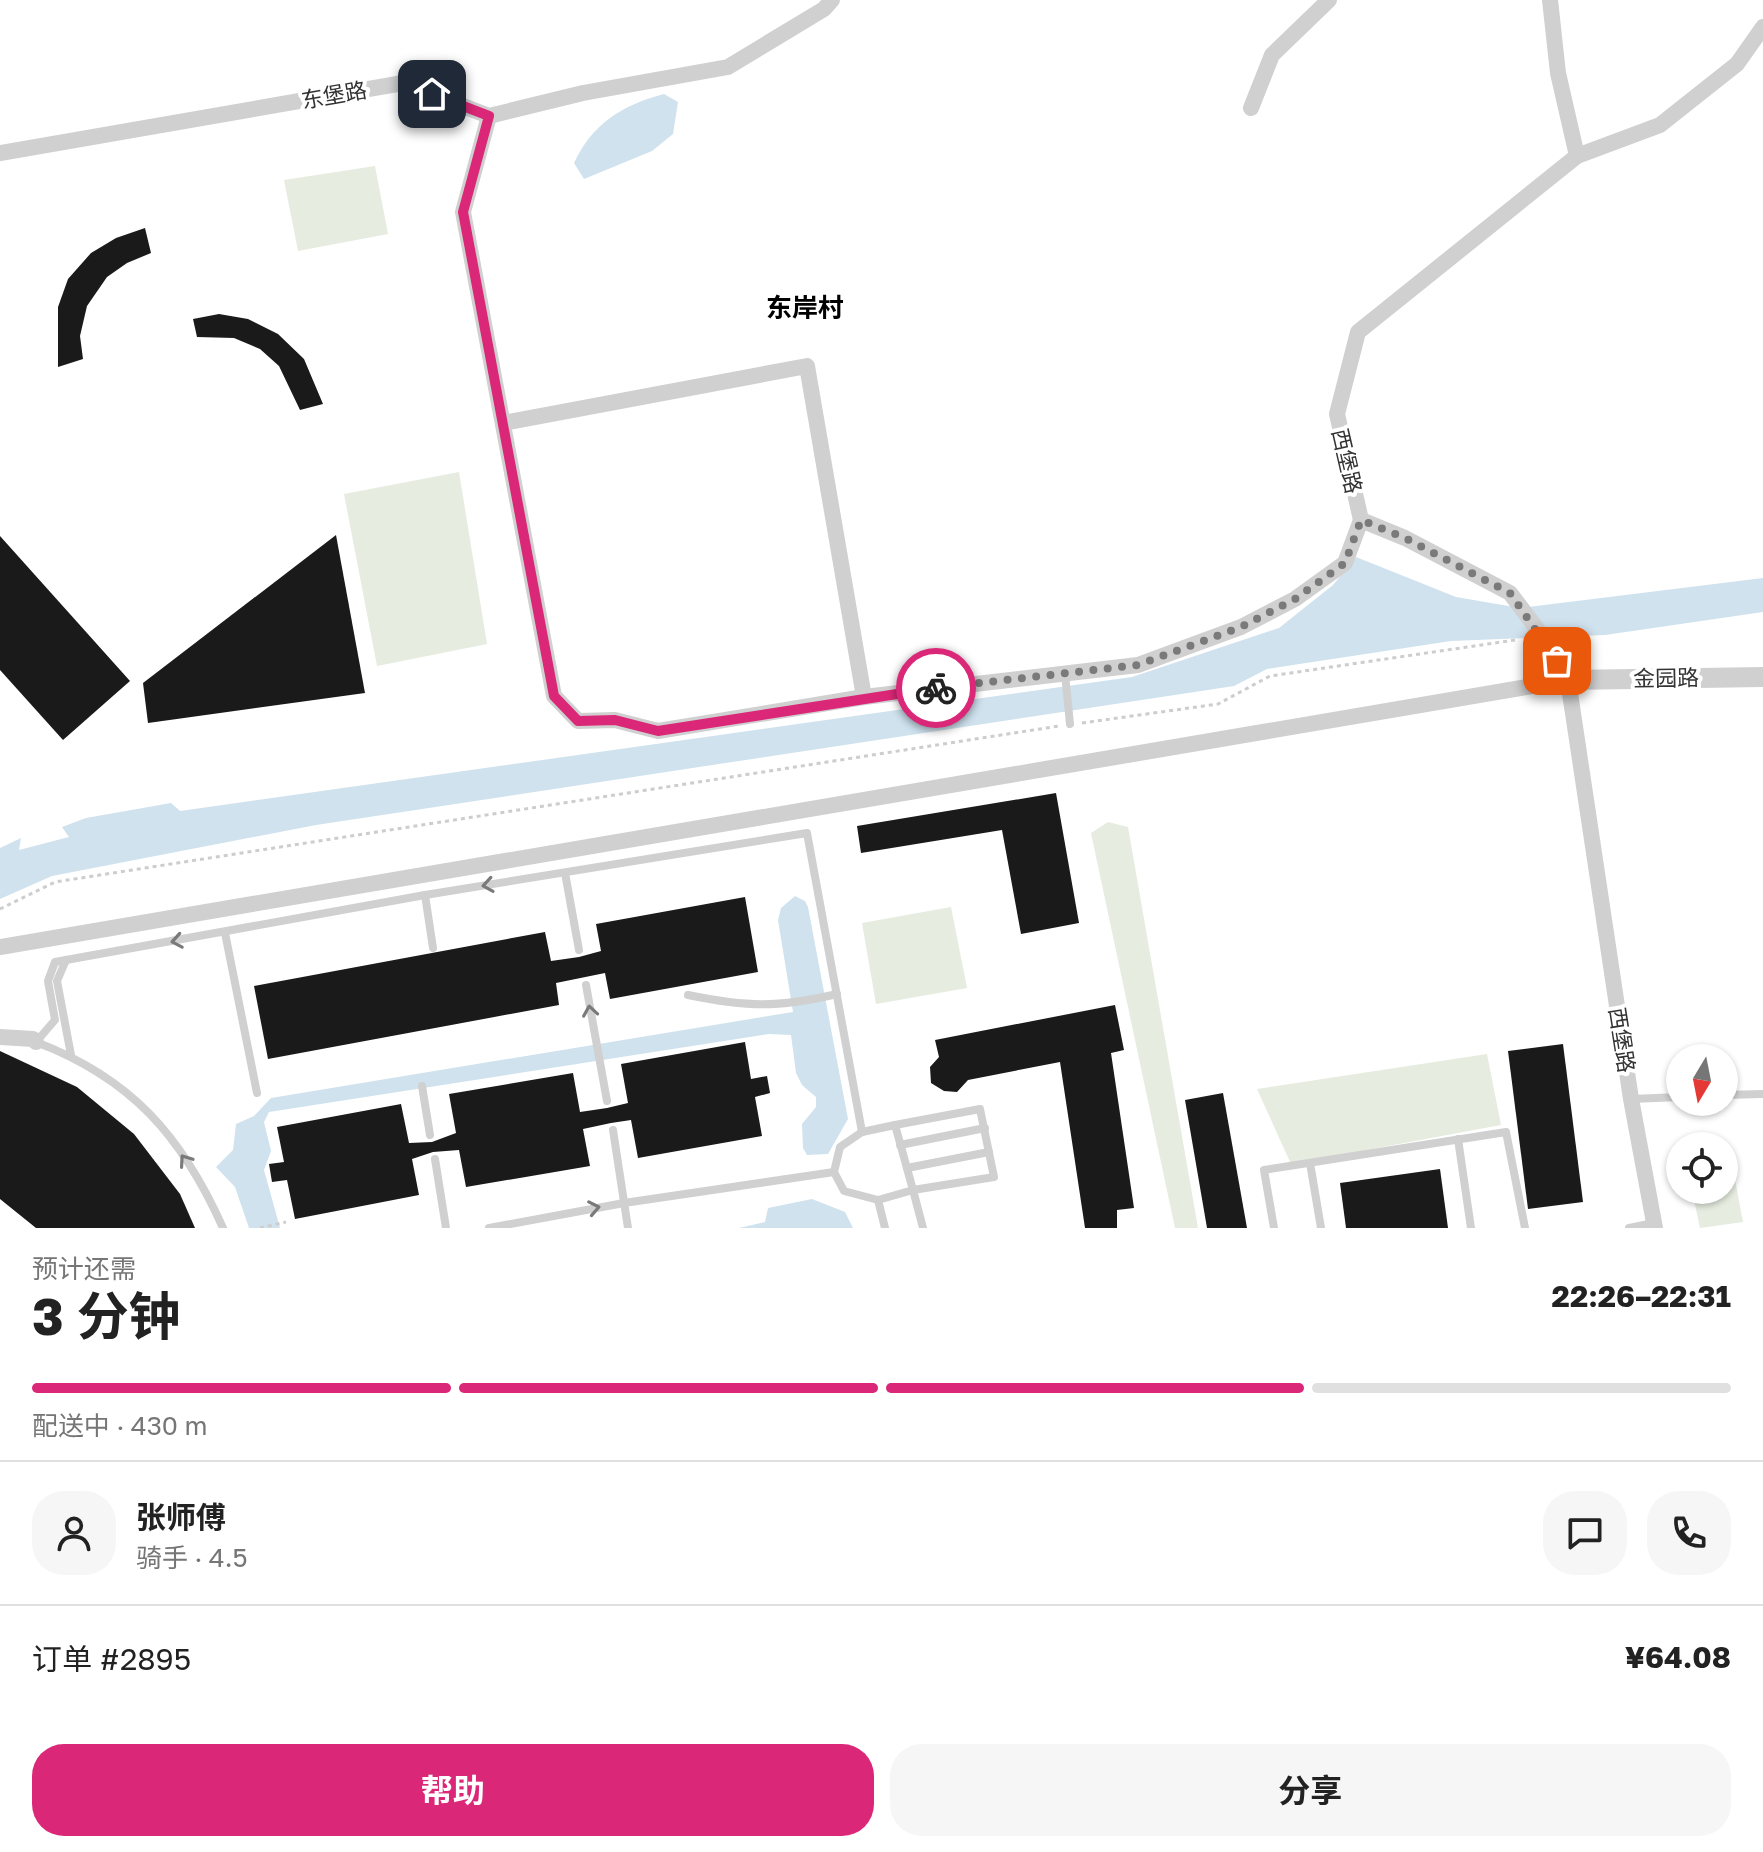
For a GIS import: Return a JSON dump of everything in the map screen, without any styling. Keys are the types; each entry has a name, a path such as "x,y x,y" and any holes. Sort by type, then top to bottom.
{"street":[{"path":"832,0 824,9 728,67 583,93 489,116 463,212 554,696 578,721 615,720 658,731 864,697 1138,665 1241,627 1295,599 1345,563 1361,520"},
{"path":"1251,108 1272,55 1329,0"},
{"path":"1550,0 1558,73 1577,156"},
{"name":"西堡路","path":"1654,1226 1631,1099 1568,680 1543,637 1513,596 1405,538 1361,520 1337,414 1358,332 1577,156 1660,125 1737,64 1763,27"},
{"name":"东堡路","path":"0,153 403,83 489,116"},
{"path":"503,423 807,366 864,697"},
{"name":"金园路","path":"1568,680 1763,677"},
{"path":"0,947 1568,680"},
{"path":"0,1037 36,1042"}],"lane":[{"path":"1065,674 1070,724"},
{"path":"223,1228 206,1189 154,1116 102,1072 71,1055 36,1042 55,1020 48,981 55,962 425,895 807,833 833,995 862,1132"},
{"path":"565,873 579,950"},
{"path":"425,895 433,948"},
{"path":"225,933 257,1093"},
{"path":"66,960 57,981 71,1055"},
{"path":"586,985 607,1101"},
{"path":"688,995 723,1003 790,1005 833,995"},
{"path":"422,1086 430,1135"},
{"path":"1738,1095 1763,1094"},
{"path":"1631,1099 1666,1098"},
{"path":"980,1109 994,1177 913,1190 878,1200 844,1191 834,1172 840,1147 862,1132 895,1125 980,1109"},
{"path":"895,1125 923,1228"},
{"path":"900,1145 985,1128"},
{"path":"613,1130 628,1228"},
{"path":"1274,1228 1264,1170 1506,1132 1525,1228"},
{"path":"1458,1139 1471,1228"},
{"path":"907,1168 989,1152"},
{"path":"435,1159 446,1228"},
{"path":"1310,1163 1321,1228"},
{"path":"489,1228 624,1203 834,1172"},
{"path":"878,1200 885,1228"},
{"path":"1629,1228 1654,1226"}],"path":[{"path":"0,909 55,882 1070,724 1218,704 1270,676 1515,640"},
{"path":"260,1228 284,1222"}],"shaded area":[{"path":"375,166 388,234 298,251 284,180"},
{"path":"459,472 487,644 377,666 344,494"},
{"path":"1108,822 1128,827 1198,1228 1175,1228 1091,833"},
{"path":"951,907 967,988 876,1004 862,923"},
{"path":"1487,1054 1501,1125 1291,1164 1257,1089"},
{"path":"1738,1196 1743,1222 1700,1228 1695,1204 1738,1204"}],"water":[{"path":"664,94 678,102 673,134 652,151 584,179 574,163 599,127 622,110"},
{"path":"1356,557 1456,597 1520,608 1763,578 1763,612 1605,635 1451,641 1267,669 1234,686 316,825 52,876 0,899 0,848 21,838 19,850 69,837 62,827 86,818 171,803 180,811 1132,677 1279,628 1333,585"},
{"path":"795,896 805,901 808,907 848,1119 828,1154 807,1155 803,1148 802,1124 816,1107 816,1097 802,1085 796,1073 791,1035 769,1034 269,1112 264,1122 271,1151 264,1170 280,1228 249,1228 235,1187 216,1167 233,1150 236,1124 254,1116 271,1098 793,1012 778,920 781,908"},
{"path":"812,1199 845,1212 853,1228 739,1228 765,1222 768,1208"}],"building":[{"path":"145,228 151,253 127,263 107,277 87,306 80,336 83,359 58,367 58,307 68,279 91,253 116,238"},
{"path":"219,314 248,319 278,334 304,359 323,404 300,410 279,366 260,349 234,338 197,337 193,319"},
{"path":"336,535 365,693 148,723 143,683"},
{"path":"0,536 130,681 63,740 0,670"},
{"path":"1056,793 1079,923 1021,934 1002,830 861,853 857,826"},
{"path":"745,897 758,972 610,999 605,973 556,983 559,1005 268,1059 254,986 545,932 551,961 579,957 601,951 596,924"},
{"path":"1115,1005 1124,1050 1111,1053 1134,1208 1117,1210 1117,1228 1085,1228 1060,1062 968,1080 957,1092 944,1091 931,1083 930,1067 939,1057 935,1040"},
{"path":"745,1042 751,1079 767,1076 770,1093 755,1097 762,1136 638,1158 631,1120 611,1123 583,1129 590,1166 466,1187 459,1150 433,1152 412,1159 419,1195 295,1219 287,1180 272,1182 269,1164 284,1162 277,1127 401,1104 409,1143 432,1142 456,1133 449,1094 573,1073 580,1112 607,1108 628,1103 621,1064"},
{"path":"1563,1044 1583,1202 1528,1209 1508,1051"},
{"path":"0,1051 77,1087 134,1134 180,1194 195,1228 36,1228 0,1199"},
{"path":"1223,1093 1247,1228 1207,1228 1185,1100"},
{"path":"1440,1169 1448,1228 1346,1228 1340,1183"}],"way so far":[{"path":"936,688 1138,665 1241,627 1295,599 1345,563 1361,520 1405,538 1510,593 1557,661"}],"district":[{"name":"东岸村","path":"805,308"}],"route":[{"path":"432,94 489,116 463,212 554,696 578,721 615,720 658,731 936,688"}]}
